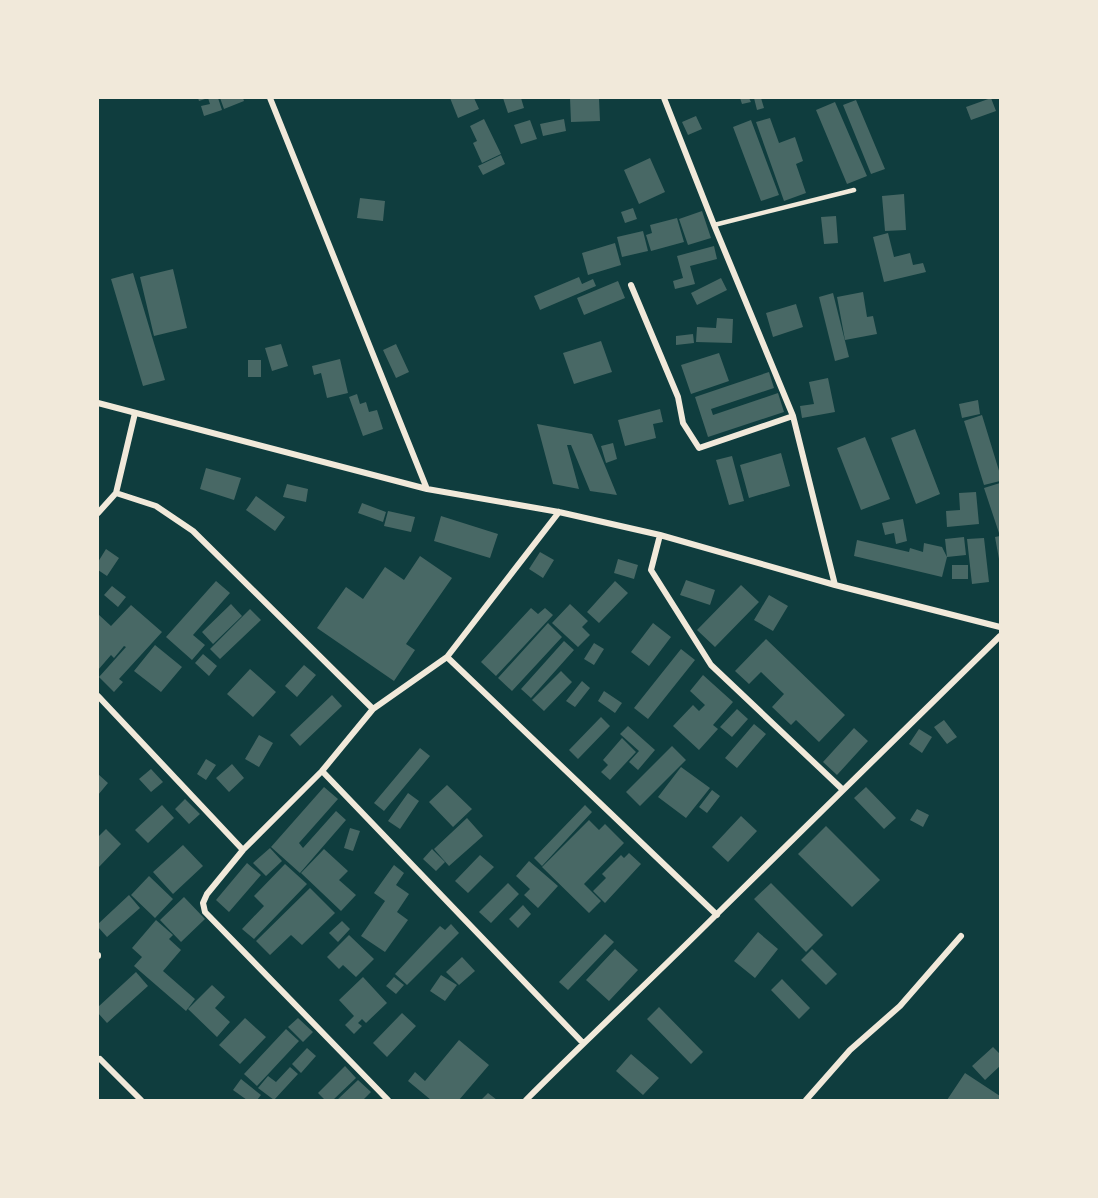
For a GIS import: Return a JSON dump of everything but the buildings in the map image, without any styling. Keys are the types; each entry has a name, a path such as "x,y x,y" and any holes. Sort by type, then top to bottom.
{"street":[{"path":"270,98 427,489"},
{"path":"664,98 793,416 835,585"},
{"path":"631,285 678,397 683,423 699,448 793,416"},
{"path":"98,403 427,489 559,512 660,536 835,585 1000,627"},
{"path":"98,513 116,493 135,413"},
{"path":"116,493 156,506 193,531 373,709"},
{"path":"388,1101 205,912 203,903 207,894 243,850 322,771 373,709 447,657 559,512"},
{"path":"660,536 651,570 711,665 842,789"},
{"path":"526,1101 1000,636"},
{"path":"447,657 717,915"},
{"path":"98,696 243,850"},
{"path":"322,771 583,1043"},
{"path":"806,1101 850,1050 900,1006 961,936"},
{"path":"100,1059 141,1101"}],"lane":[{"path":"714,225 854,190"}]}
